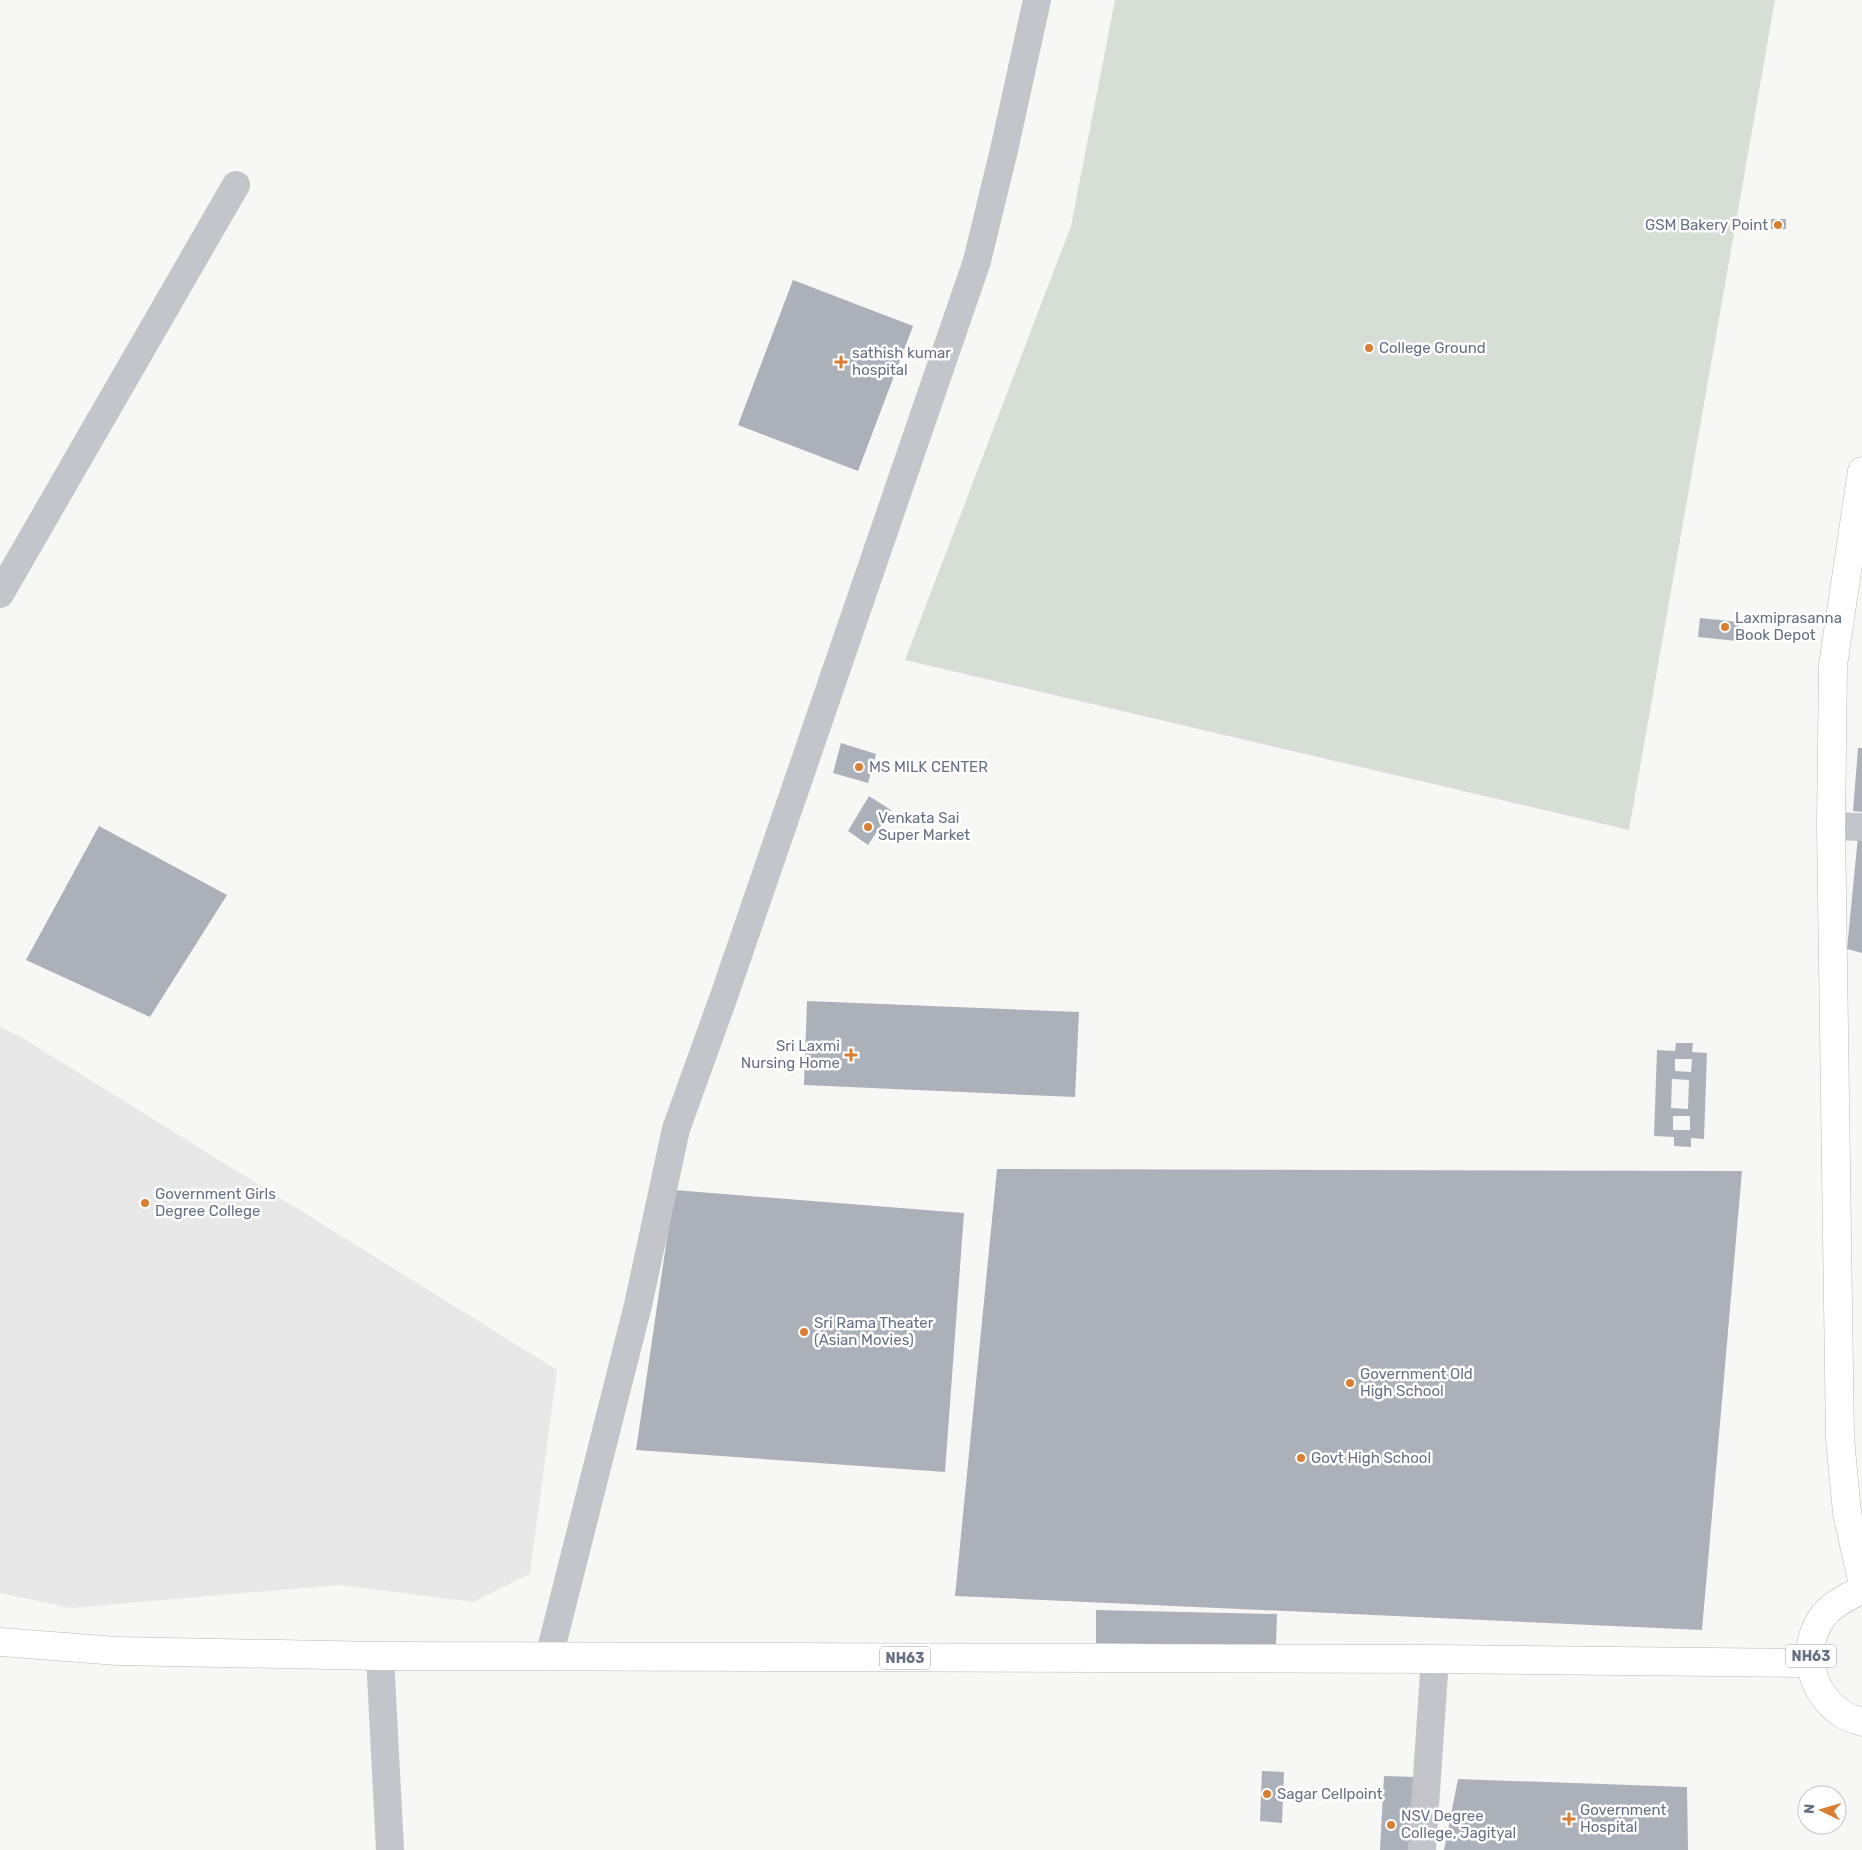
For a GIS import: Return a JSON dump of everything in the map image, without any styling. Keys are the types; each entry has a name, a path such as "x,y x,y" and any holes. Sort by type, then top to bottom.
{"main road":[{"path":"1862,471 1833,665 1831,826 1840,1439 1847,1512 1862,1580"},
{"name":"NH63","path":"1862,1590 1841,1600 1824,1615 1813,1635 1810,1663 1815,1681 1827,1701 1845,1716 1862,1722"},
{"name":"NH63","path":"0,1642 117,1651 380,1656 1435,1659 1810,1663"}],"street":[{"path":"549,1657 638,1305 676,1129 977,261 1037,0"},
{"path":"0,594 236,185"},
{"path":"1831,826 1862,827"},
{"path":"380,1656 390,1850"},
{"path":"1422,1850 1435,1659"}],"shaded area":[{"name":"College Ground","path":"1115,0 1775,0 1629,830 905,660 1071,226"},
{"name":"Government Girls Degree College","path":"0,1027 21,1037 557,1370 530,1574 473,1602 339,1585 71,1608 0,1593"}],"building":[{"path":"1771,219 1786,219 1786,229 1771,229"},
{"path":"793,280 913,326 858,471 738,425"},
{"path":"1700,618 1739,622 1737,641 1698,637"},
{"path":"841,743 876,754 868,783 833,773"},
{"path":"1858,748 1862,748 1862,812 1853,811"},
{"path":"869,796 891,810 868,845 848,831"},
{"path":"99,826 227,895 150,1017 26,960"},
{"path":"1858,836 1862,837 1862,953 1847,949"},
{"path":"807,1001 1079,1012 1075,1097 804,1085"},
{"path":"1676,1043 1693,1043 1692,1052 1707,1053 1704,1139 1691,1138 1691,1147 1674,1146 1674,1137 1654,1136 1657,1050 1675,1051","holes":["1675,1059 1692,1059 1691,1072 1675,1071","1672,1079 1689,1080 1688,1109 1671,1108","1673,1116 1690,1116 1690,1130 1673,1130"]},
{"name":"Government Old High School","path":"997,1169 1742,1171 1702,1630 955,1596"},
{"name":"Sri Rama Theater (Asian Movies)","path":"674,1190 964,1213 945,1472 636,1450"},
{"path":"1096,1610 1277,1614 1276,1646 1096,1643"},
{"path":"1262,1771 1284,1772 1282,1823 1260,1821"},
{"path":"1384,1776 1417,1777 1414,1850 1380,1850"},
{"name":"Government Hospital","path":"1458,1779 1687,1787 1688,1850 1444,1850"}],"place":[{"name":"GSM Bakery Point","path":"1778,225"},
{"name":"College Ground","path":"1369,348"},
{"name":"sathish kumar hospital","path":"841,362"},
{"name":"Laxmiprasanna Book Depot","path":"1725,627"},
{"name":"MS MILK CENTER","path":"859,767"},
{"name":"Venkata Sai Super Market","path":"868,827"},
{"name":"Sri Laxmi Nursing Home","path":"851,1055"},
{"name":"Government Girls Degree College","path":"145,1203"},
{"name":"Sri Rama Theater (Asian Movies)","path":"804,1332"},
{"name":"Government Old High School","path":"1350,1383"},
{"name":"Govt High School","path":"1301,1458"},
{"name":"Sagar Cellpoint","path":"1267,1794"},
{"name":"Government Hospital","path":"1569,1819"},
{"name":"NSV Degree College, Jagityal","path":"1391,1825"}]}
